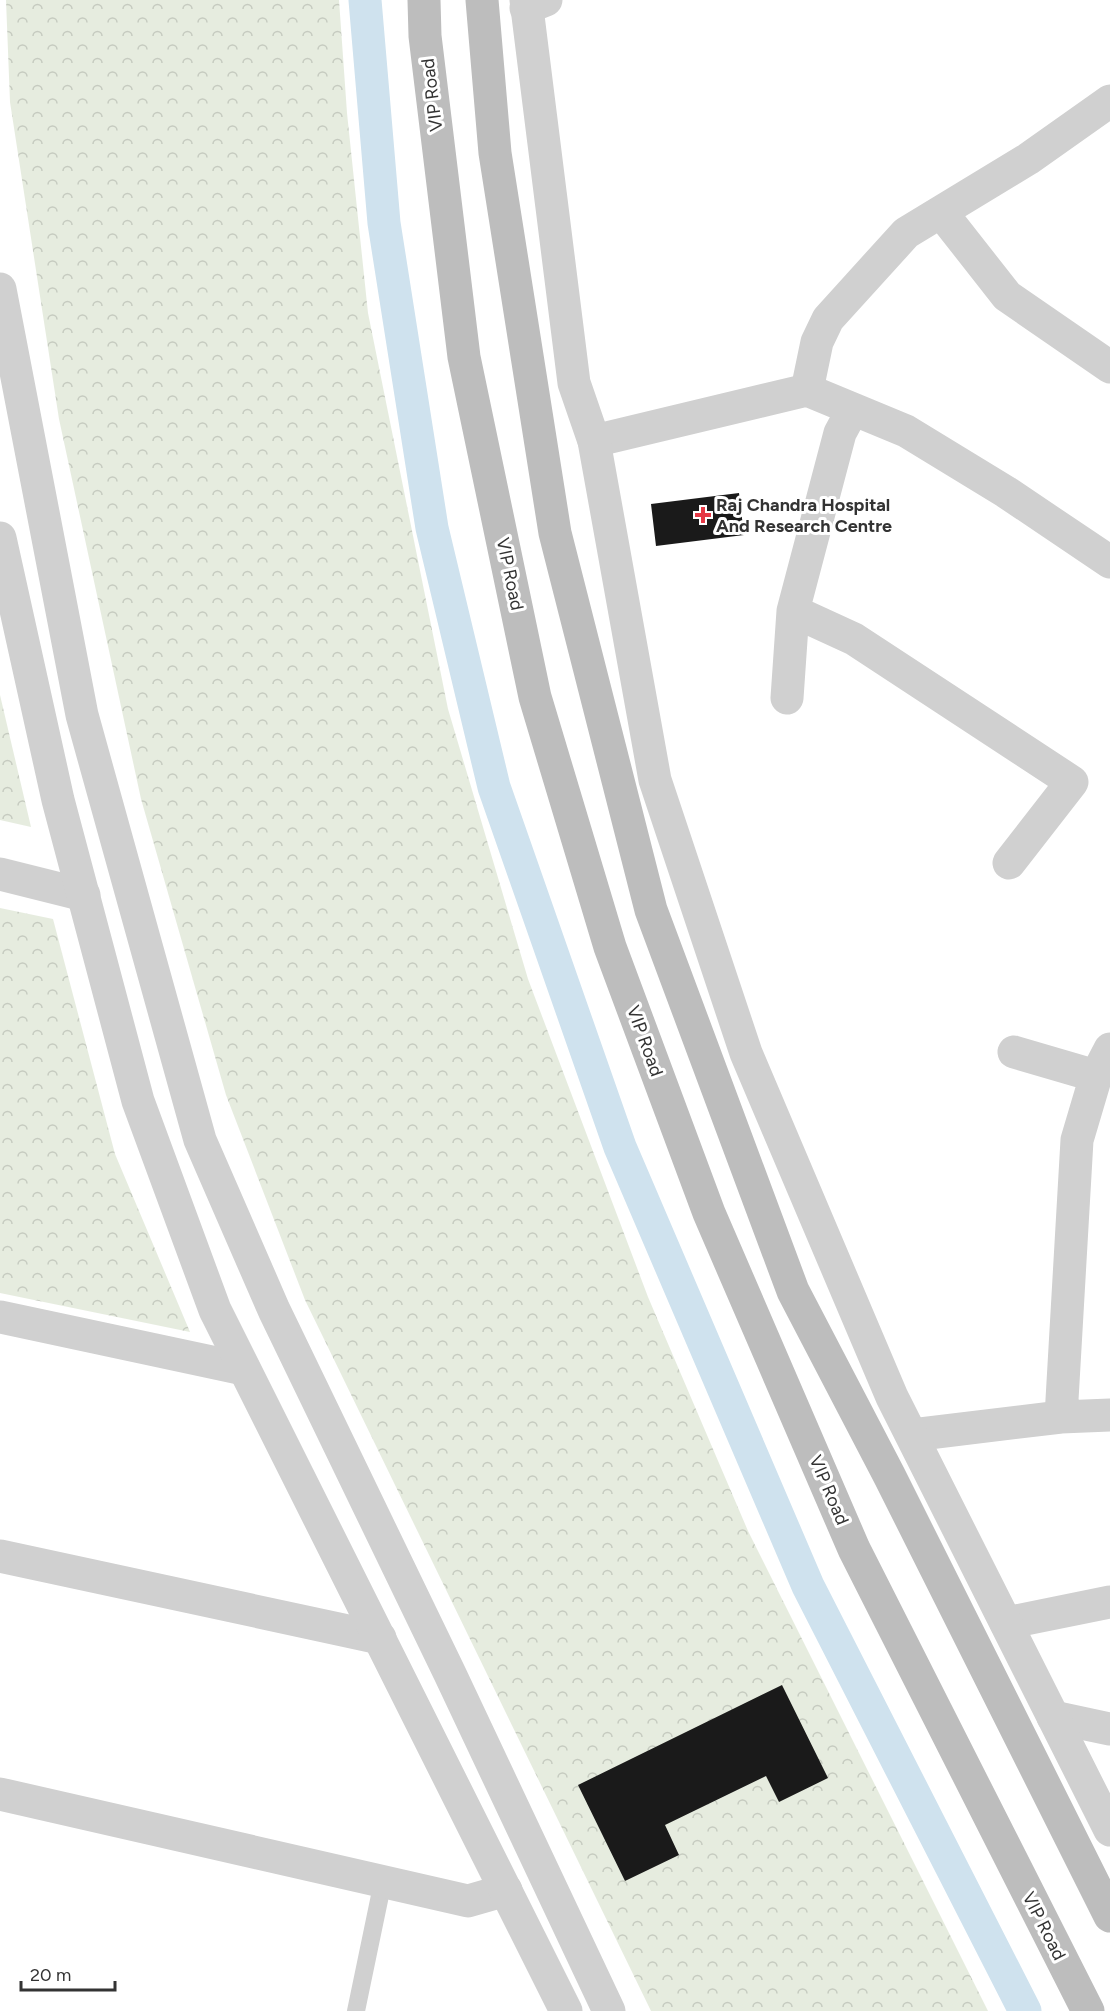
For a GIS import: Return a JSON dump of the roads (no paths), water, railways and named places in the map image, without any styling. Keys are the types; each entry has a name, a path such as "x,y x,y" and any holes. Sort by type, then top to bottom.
{"main road":[{"name":"VIP Road","path":"424,0 424,36 464,357 536,697 610,947 709,1213 854,1550 1088,2011"},
{"path":"482,0 495,153 555,533 651,910 793,1291 889,1475 1110,1916"}],"street":[{"path":"533,3 574,383 594,441 655,780 746,1053 887,1386 1110,1830"},
{"path":"807,390 817,342 828,319 906,233 1028,159 1110,101"},
{"path":"941,212 1007,296 1110,367"},
{"path":"0,289 82,715 200,1140 274,1310 450,1674 609,2011"},
{"path":"594,441 807,390 906,431 1006,492 1110,562"},
{"path":"787,698 793,611 840,433 853,409"},
{"path":"0,537 58,800 138,1101 215,1311 566,2011"},
{"path":"793,611 854,639 1072,782 1009,863"},
{"path":"0,874 84,895"},
{"path":"1014,1052 1103,1062 1077,1140 1061,1417"},
{"path":"0,1317 244,1370"},
{"path":"912,1435 1061,1417 1110,1415"},
{"path":"0,1556 380,1638"},
{"path":"1006,1623 1110,1602"},
{"path":"1053,1717 1110,1729"},
{"path":"0,1794 468,1901 506,1890"}],"lane":[{"path":"356,2011 383,1881"}],"waterway":[{"path":"365,0 384,223 432,528 494,787 620,1147 808,1586 1025,2011"}],"place":[{"name":"Raj Chandra Hospital And Research Centre","path":"703,515"}]}
